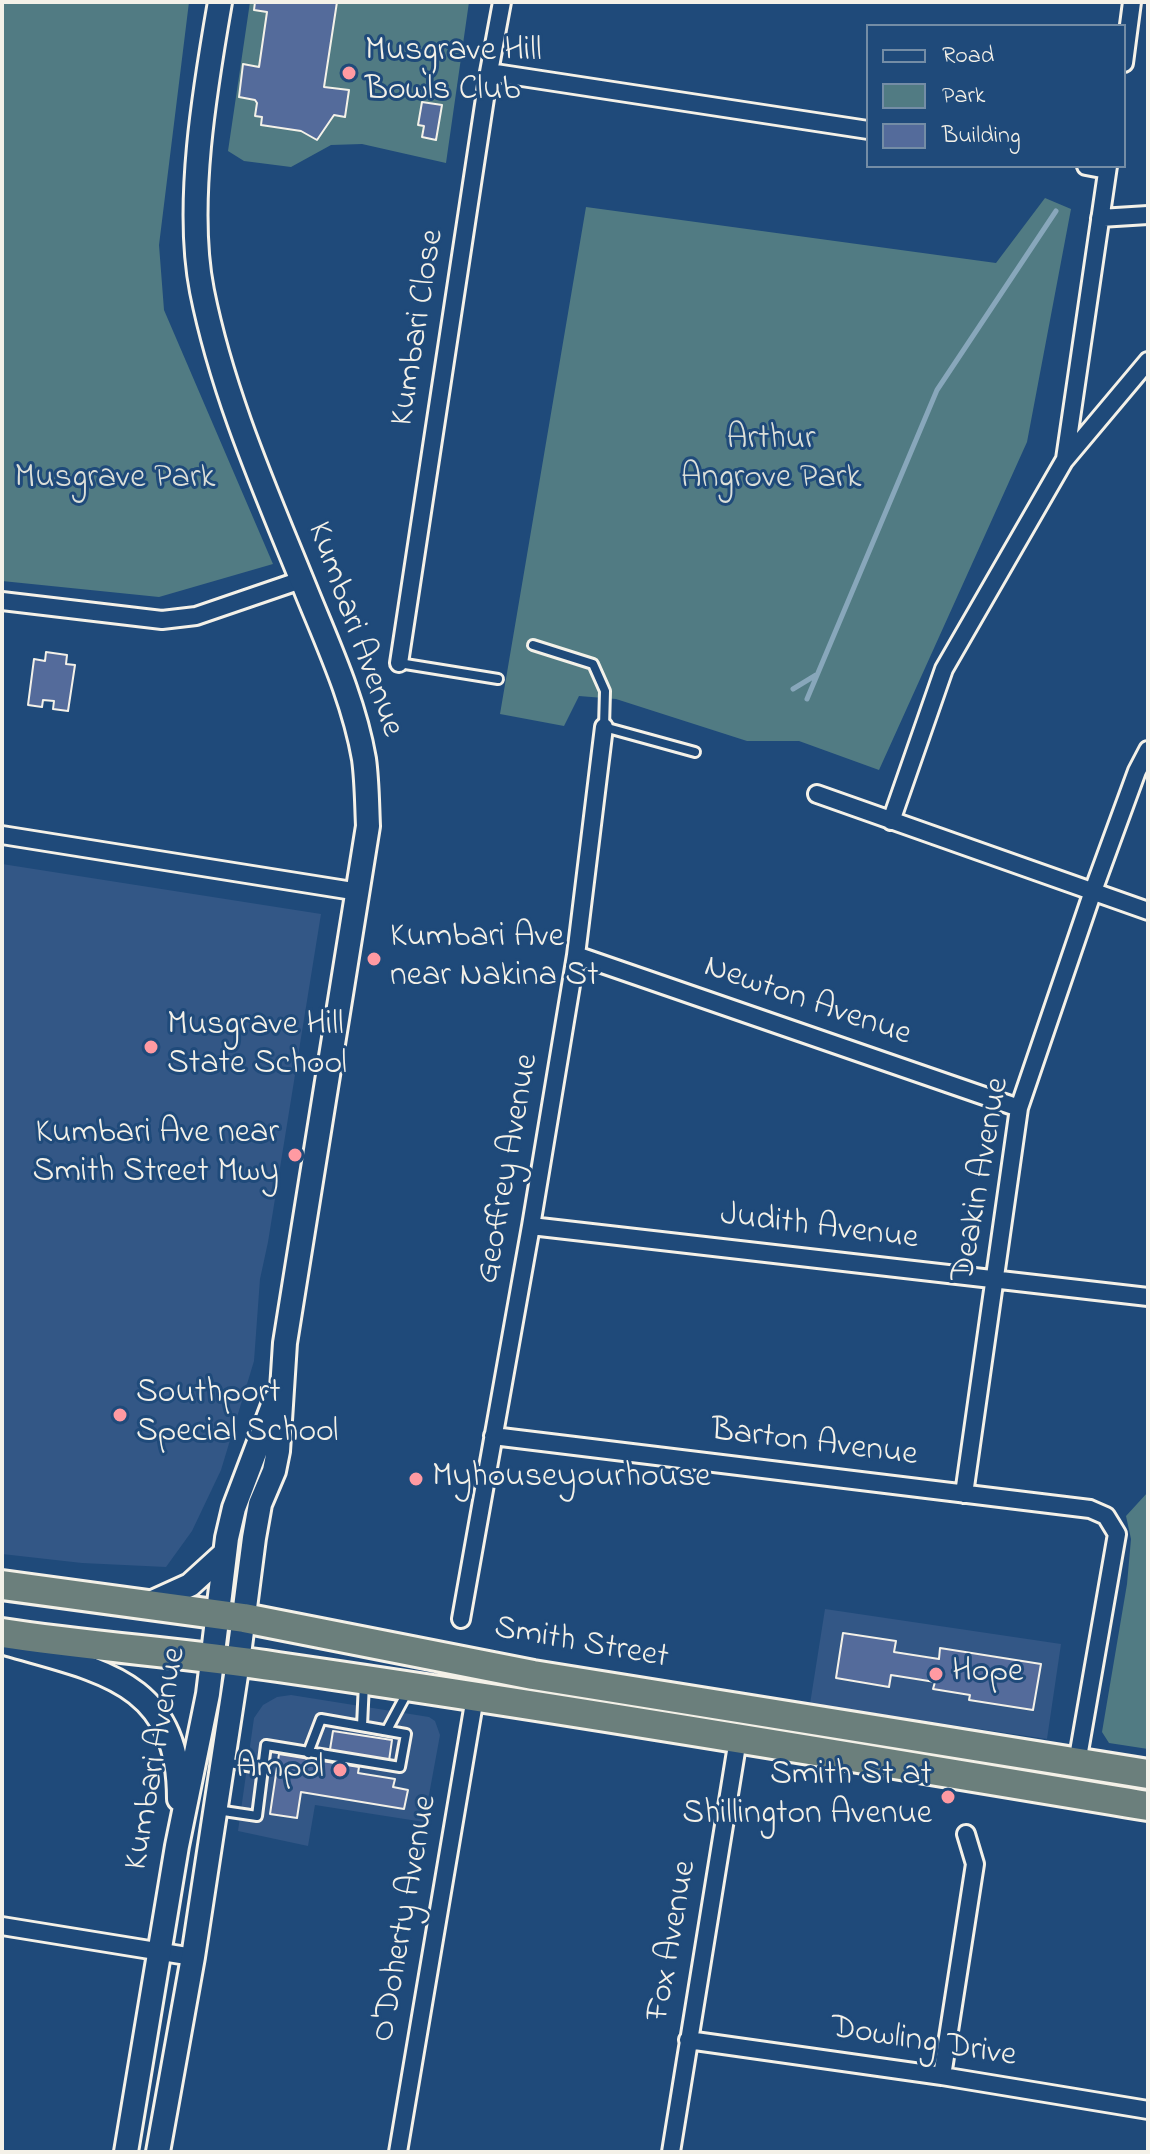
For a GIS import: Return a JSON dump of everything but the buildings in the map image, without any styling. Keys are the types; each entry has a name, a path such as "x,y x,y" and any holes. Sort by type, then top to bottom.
{"highway":[{"name":"Smith Street","path":"2,1585 244,1618 520,1672 1148,1774"},
{"name":"Smith Street","path":"2,1633 364,1680 1148,1806"}],"main road":[{"name":"Kumbari Avenue","path":"126,2152 179,1833 199,1747 225,1661 244,1618 260,1504 274,1471 278,1451 281,1384 368,826 364,760 351,704 249,451 225,383 201,288 196,192 208,73 220,2"},
{"name":"Kumbari Avenue","path":"158,2152 193,1957 223,1762 225,1661 216,1614 224,1554 234,1508 281,1384"},
{"path":"145,1606 190,1585 224,1554"},
{"path":"2,1642 106,1674 130,1688 150,1706 165,1729 175,1756 179,1780 179,1833"}],"street":[{"name":"Kumbari Close","path":"399,663 502,2"},
{"path":"1126,50 1133,5"},
{"path":"489,72 866,130"},
{"path":"1064,461 1108,168"},
{"path":"1100,218 1148,215"},
{"path":"891,821 944,669 1064,461 1148,361"},
{"path":"2,601 162,620 196,616 301,580"},
{"name":"Geoffrey Avenue","path":"461,1619 576,955 604,727"},
{"name":"Deakin Avenue","path":"964,1494 1019,1108 1093,891 1137,771 1148,750"},
{"path":"817,794 1148,911"},
{"path":"2,835 359,892"},
{"name":"Newton Avenue","path":"576,955 1019,1108"},
{"name":"Judith Avenue","path":"531,1226 1148,1297"},
{"name":"Barton Avenue","path":"493,1436 1090,1509 1106,1516 1117,1534 1077,1763"},
{"name":"O'Doherty Avenue","path":"398,2152 475,1697"},
{"name":"Fox Avenue","path":"671,2152 738,1739"},
{"path":"942,2076 975,1864 966,1834"},
{"path":"2,1926 193,1957"},
{"name":"Dowling Drive","path":"688,2040 942,2076 1148,2110"}],"lane":[{"path":"533,645 593,664 605,691 604,727 695,752"},
{"path":"399,663 498,679"},
{"path":"362,1726 364,1680"},
{"path":"387,1730 410,1687"},
{"path":"215,1810 257,1816 266,1745 308,1753 400,1767 406,1734 321,1719 308,1753"},
{"path":"223,1762 264,1769"}],"shaded area":[{"path":"2,864 321,914 260,1279 254,1361 221,1470 192,1531 166,1567 82,1563 2,1554"},
{"name":"Hope","path":"825,1609 1061,1644 1047,1739 810,1704"},
{"name":"Ampol","path":"291,1695 429,1717 435,1721 440,1735 424,1822 315,1805 308,1846 238,1831 254,1718 263,1705 277,1697"}],"green space":[{"name":"Musgrave Park","path":"2,2 189,2 159,245 164,310 273,564 159,597 2,581"},
{"name":"Musgrave Hill Bowls Club","path":"250,2 469,2 446,163 362,144 331,145 291,167 244,161 228,151"},
{"name":"Arthur Angrove Park","path":"1045,198 1071,209 1027,442 879,770 799,741 747,741 616,699 579,696 564,726 500,714 586,207 996,263"},
{"path":"1148,1492 1148,1749 1109,1743 1102,1732 1127,1584 1131,1539 1126,1516"}],"waterway":[{"path":"807,699 937,390 1056,211"},
{"path":"793,689 816,675"}],"place":[{"name":"Musgrave Hill Bowls Club","path":"349,73"},
{"name":"Kumbari Ave near Nakina St","path":"374,959"},
{"name":"Musgrave Hill State School","path":"151,1047"},
{"name":"Kumbari Ave near Smith Street Mwy","path":"295,1155"},
{"name":"Southport Special School","path":"120,1415"},
{"name":"Myhouseyourhouse","path":"416,1479"},
{"name":"Hope","path":"936,1674"},
{"name":"Ampol","path":"340,1770"},
{"name":"Smith St at Shillington Avenue","path":"948,1797"}]}
